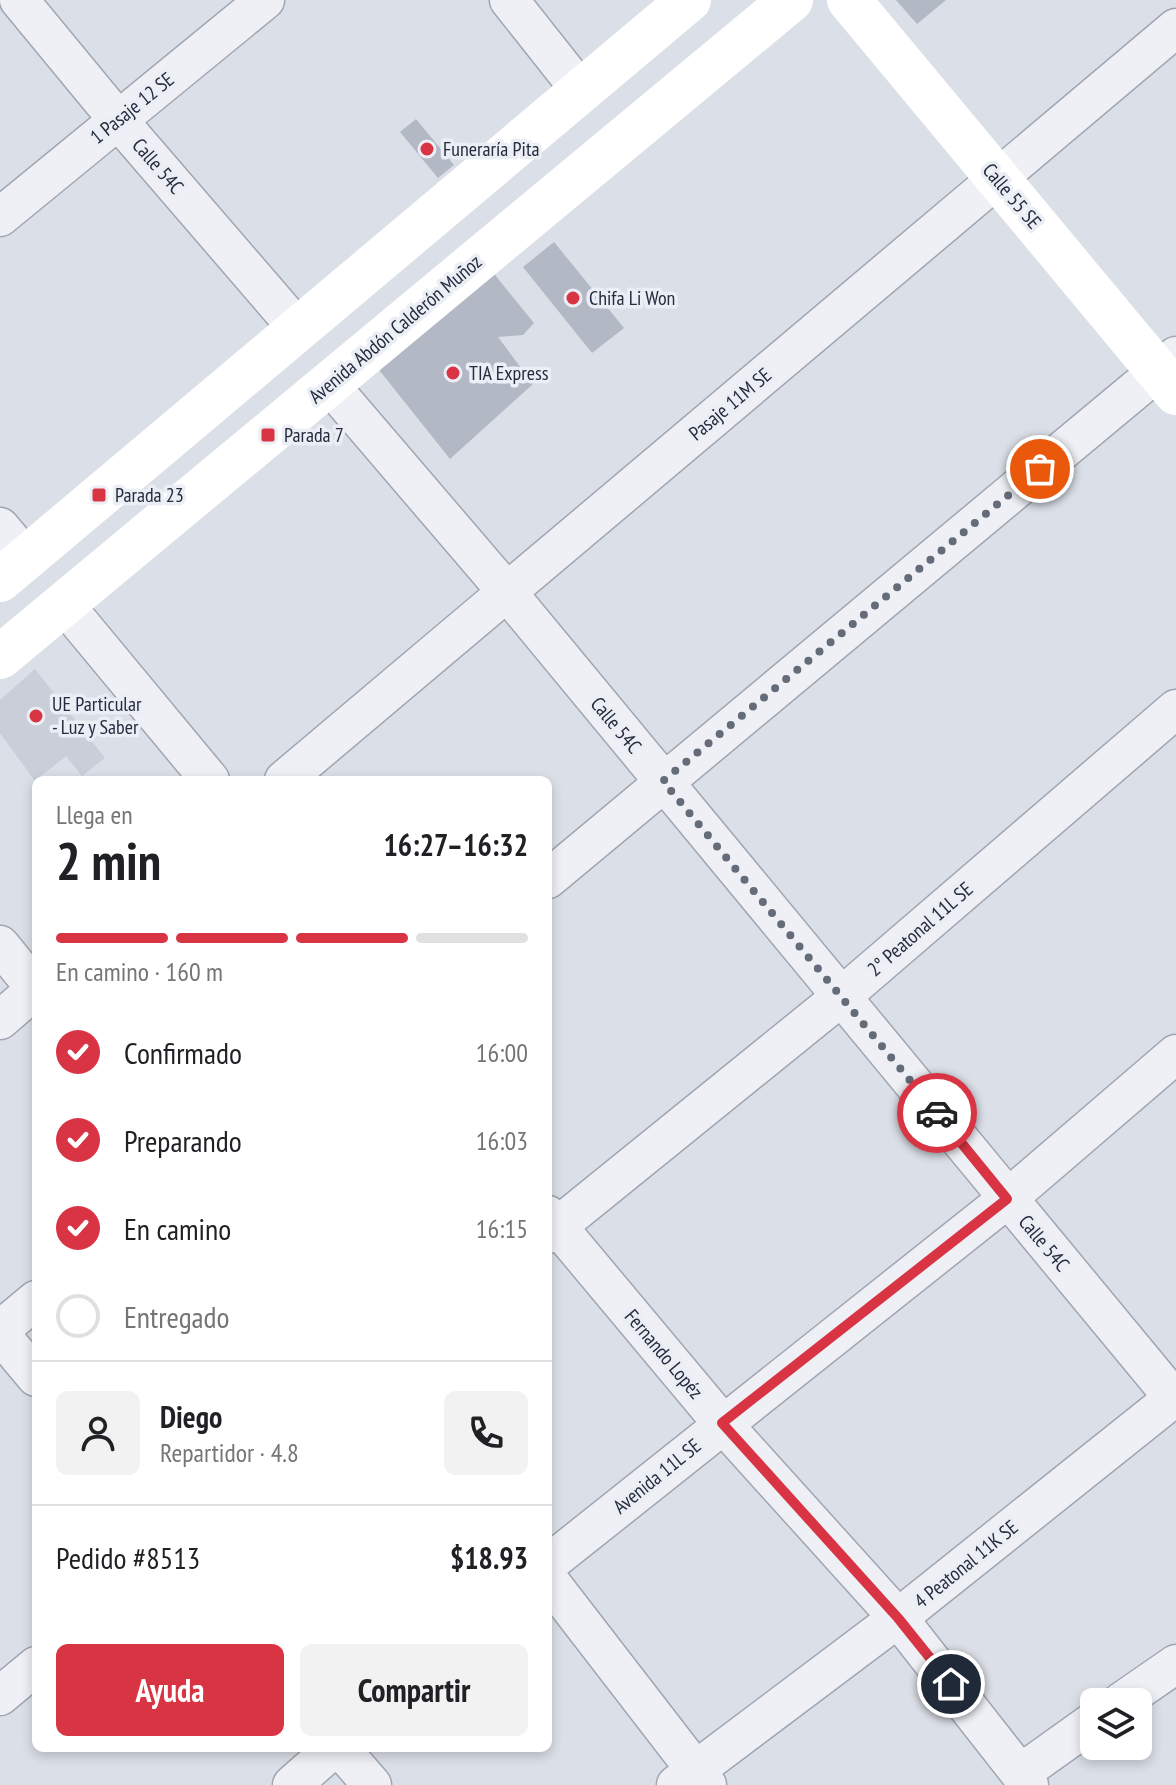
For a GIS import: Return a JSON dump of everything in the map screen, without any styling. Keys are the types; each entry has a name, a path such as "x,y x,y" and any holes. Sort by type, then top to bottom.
{"main road":[{"path":"9,555 299,330 689,0"},
{"name":"Avenida Abdón Calderón Muñoz","path":"0,657 791,0"},
{"name":"Calle 55 SE","path":"849,0 998,179 1170,373"}],"street":[{"name":"Calle 54C","path":"19,0 299,330"},
{"name":"1 Pasaje 12 SE","path":"0,217 265,0"},
{"path":"509,0 581,91"},
{"name":"Pasaje 11M SE","path":"289,776 1176,28"},
{"path":"552,876 663,781 1170,373"},
{"name":"Calle 54C","path":"329,384 507,592 1175,1398"},
{"path":"64,604 207,776"},
{"name":"2° Peatonal 11L SE","path":"552,1224 842,996 1176,709"},
{"path":"0,945 32,984"},
{"path":"0,1020 32,992"},
{"name":"Avenida 11L SE","path":"552,1561 1007,1199 1176,1054"},
{"name":"Fernando Lopéz","path":"552,1226 722,1423 898,1618 1025,1779"},
{"path":"32,1304 0,1332 32,1372"},
{"name":"4 Peatonal 11K SE","path":"692,1780 1175,1398"},
{"path":"552,1585 692,1780"},
{"path":"1141,1688 1176,1664"},
{"path":"0,1696 32,1669"},
{"path":"1025,1779 1080,1733"},
{"path":"292,1785 332,1752"},
{"path":"341,1752 372,1785"}],"shaded area":[{"name":"UE Particular - Luz y Saber","path":"35,669 105,758 82,776 66,756 41,776 32,777 0,733 0,700"}],"building":[{"path":"896,0 946,0 917,24"},
{"name":"Funeraría Pita","path":"416,119 454,165 438,178 400,132"},
{"name":"Chifa Li Won","path":"554,242 624,328 592,353 523,267"},
{"name":"TIA Express","path":"491,270 534,323 523,335 498,337 533,384 450,459 372,361"}],"way so far":[{"path":"937,1113 663,781 1040,469"}],"place":[{"name":"Funeraría Pita","path":"427,149"},
{"name":"Chifa Li Won","path":"573,298"},
{"name":"TIA Express","path":"453,373"},
{"name":"Parada 7","path":"268,435"},
{"name":"Parada 23","path":"99,495"},
{"name":"UE Particular - Luz y Saber","path":"36,716"}],"route":[{"path":"937,1113 1007,1199 722,1423 898,1618 951,1684"}]}
